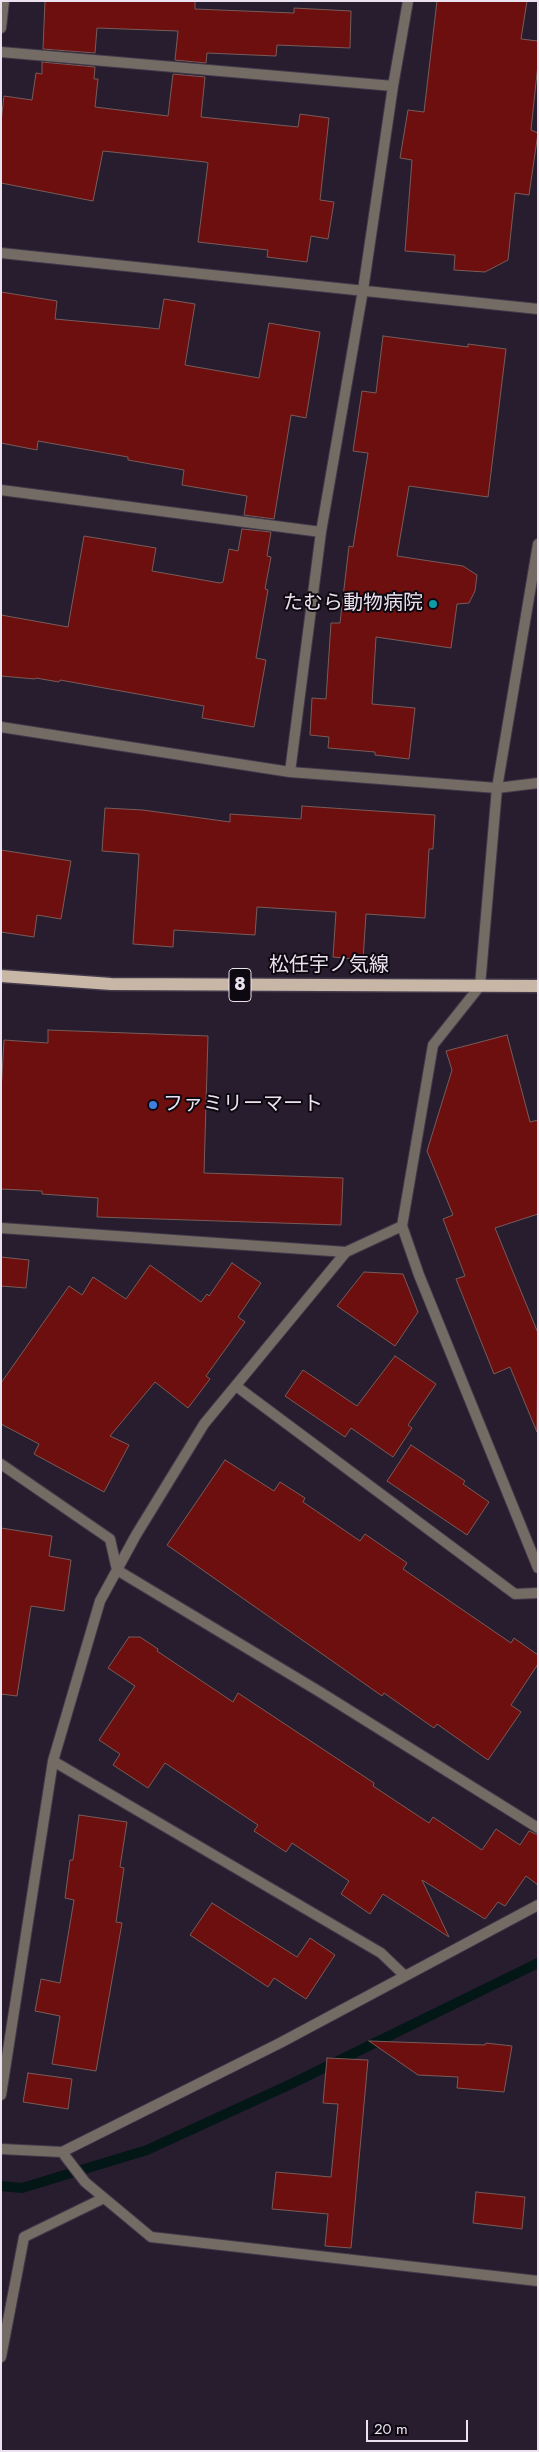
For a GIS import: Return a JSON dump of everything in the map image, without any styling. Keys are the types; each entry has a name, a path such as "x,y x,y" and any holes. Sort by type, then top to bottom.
{"main road":[{"name":"松任宇ノ気線","path":"1,976 111,984 538,986"}],"street":[{"path":"1,28 4,1"},
{"path":"290,772 321,532 363,290 408,1"},
{"path":"1,52 394,86"},
{"path":"1,253 538,309"},
{"path":"1,490 321,532"},
{"path":"538,544 497,788 480,986 433,1044 402,1226 418,1275 538,1568"},
{"path":"1,727 290,772 497,788 538,783"},
{"path":"1,2095 53,1761 100,1600 136,1535 204,1424 346,1252 402,1226"},
{"path":"1,1228 346,1252"},
{"path":"236,1386 515,1594 538,1593"},
{"path":"1,1464 110,1539 117,1570 320,1692 538,1828"},
{"path":"53,1761 380,1953 405,1976"},
{"path":"1,2149 62,2152 280,2043 538,1905"},
{"path":"62,2152 70,2165 85,2182 151,2237 538,2281"},
{"path":"1,2357 24,2237 104,2198"}],"building":[{"path":"45,1 195,1 195,9 294,13 294,8 351,11 350,48 277,45 276,56 207,53 206,63 175,60 178,31 97,28 95,53 43,49"},
{"path":"437,1 527,1 521,39 538,41 538,64 531,130 538,133 529,195 515,193 508,260 485,272 454,270 455,255 405,251 412,160 400,158 408,110 424,112"},
{"path":"42,62 95,67 94,79 98,79 95,107 168,116 173,74 205,77 201,117 298,127 300,114 329,118 320,200 334,202 328,239 311,236 307,262 267,257 268,250 198,242 208,163 205,162 103,151 93,201 1,183 1,122 4,96 32,100 36,73 42,74"},
{"path":"1,292 57,301 55,319 159,329 164,299 195,304 185,365 259,378 269,323 320,332 306,418 291,415 274,519 244,515 247,496 182,485 184,470 128,460 128,457 38,441 37,450 1,443"},
{"path":"383,336 468,347 468,344 506,349 488,497 409,486 397,556 463,566 477,575 475,591 469,603 457,604 451,648 376,637 372,704 415,708 409,759 375,755 375,752 328,748 329,737 310,735 312,698 326,699 331,623 340,623 349,546 353,547 368,453 353,451 362,391 376,393"},
{"path":"242,529 271,532 267,556 271,557 265,589 268,590 256,658 266,660 254,727 202,718 204,706 60,680 59,682 36,678 1,676 1,615 68,627 84,536 156,548 152,571 220,583 223,582 229,549 238,551"},
{"path":"302,806 435,815 433,849 429,849 425,918 366,914 363,960 333,957 336,912 257,907 255,935 174,930 173,947 133,944 139,854 102,851 105,808 143,810 230,822 230,814 301,819"},
{"path":"1,850 71,861 61,919 37,915 34,937 1,932"},
{"name":"ファミリーマート","path":"48,1030 208,1036 204,1173 343,1178 341,1225 97,1217 98,1198 42,1194 42,1191 1,1189 1,1092 4,1040 48,1043"},
{"path":"507,1035 530,1122 538,1120 538,1214 495,1228 538,1333 537,1432 510,1367 494,1374 456,1279 465,1276 443,1219 453,1215 427,1151 452,1070 446,1051"},
{"path":"1,1257 29,1260 26,1288 1,1286"},
{"path":"232,1263 261,1283 238,1317 245,1322 206,1376 210,1379 188,1408 155,1382 110,1436 129,1445 104,1492 34,1454 39,1444 1,1424 1,1383 69,1286 82,1295 93,1277 126,1299 150,1265 201,1302 207,1294 209,1296"},
{"path":"364,1272 403,1274 418,1312 395,1346 337,1306"},
{"path":"395,1356 436,1384 408,1425 412,1428 393,1457 351,1428 345,1437 285,1396 303,1370 357,1406"},
{"path":"411,1445 465,1481 463,1484 489,1502 467,1535 387,1481"},
{"path":"225,1460 274,1491 280,1482 305,1498 303,1502 360,1541 365,1534 407,1563 403,1569 511,1643 514,1638 538,1655 538,1664 511,1705 521,1712 488,1760 437,1724 434,1728 384,1693 382,1696 167,1545"},
{"path":"1,1528 52,1536 49,1556 71,1560 64,1611 31,1606 17,1696 1,1694"},
{"path":"129,1637 140,1637 158,1649 157,1651 233,1702 238,1693 374,1783 373,1786 429,1823 433,1817 482,1850 496,1829 520,1845 529,1831 538,1835 538,1885 526,1876 505,1906 498,1902 485,1919 422,1880 449,1937 383,1894 370,1914 341,1894 349,1881 292,1843 286,1852 254,1831 258,1825 165,1763 148,1788 113,1765 120,1754 99,1740 135,1686 108,1668"},
{"path":"79,1815 127,1822 120,1867 124,1868 116,1922 122,1923 96,2071 52,2064 60,2016 35,2011 41,1979 60,1983 74,1900 65,1898 70,1860 73,1860"},
{"path":"212,1903 297,1957 310,1938 335,1955 306,1999 274,1978 268,1987 190,1935"},
{"path":"369,2041 485,2045 486,2043 512,2046 504,2092 457,2088 458,2077 418,2075"},
{"path":"327,2058 368,2060 351,2248 325,2246 328,2214 272,2209 276,2172 331,2177 338,2104 323,2103"},
{"path":"28,2073 72,2079 68,2109 23,2102"},
{"path":"476,2192 525,2197 522,2229 473,2223"}],"waterway":[{"path":"1,2186 22,2188 147,2150 291,2084 538,1963"}],"place":[{"name":"たむら動物病院","path":"433,604"},
{"name":"ファミリーマート","path":"153,1105"}]}
